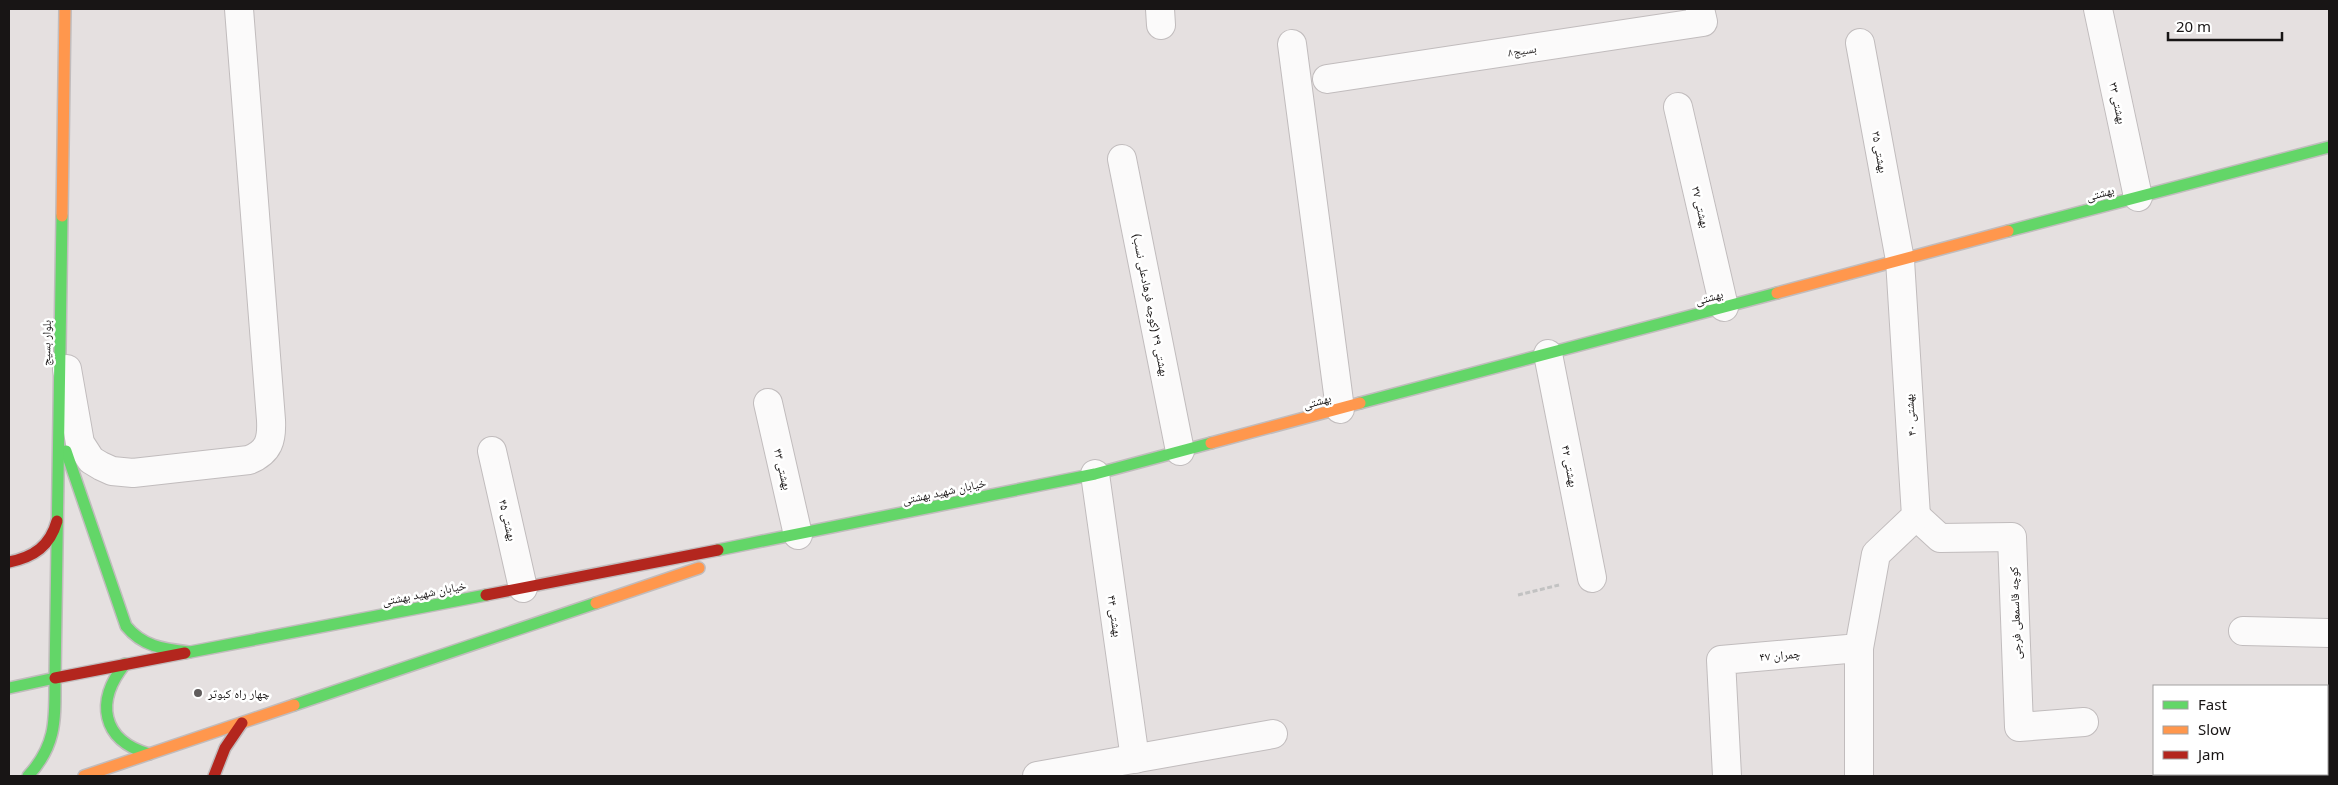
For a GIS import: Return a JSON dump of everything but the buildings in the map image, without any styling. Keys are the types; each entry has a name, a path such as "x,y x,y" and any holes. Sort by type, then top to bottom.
{"main road":[{"name":"بلوار بسیج","path":"28,776 46,757 54,737 65,9"},
{"name":"بهشتی","path":"1095,474 2329,148"},
{"path":"59,432 126,626 143,644 160,649 189,652"},
{"name":"خیابان شهید بهشتی","path":"9,688 798,535 1095,474"},
{"path":"9,562 27,558 43,548 53,533 58,515"},
{"name":"خیابان شهید بهشتی","path":"84,776 798,535"},
{"path":"125,664 108,688 106,715 113,732 119,739 134,750 149,754"},
{"path":"214,776 225,745 242,723"}],"street":[{"path":"60,326 80,442 85,453 101,466 112,471 133,473 250,460 259,456 270,442 271,420 239,9"},
{"name":"بسیج۸","path":"1327,79 1703,22 1700,9"},
{"name":"بهشتی ۳۳","path":"2098,9 2138,197"},
{"name":"بهشتی ۳۵","path":"1860,43 1900,260"},
{"path":"1292,44 1340,409"},
{"name":"بهشتی ۳۷","path":"1678,107 1724,307"},
{"name":"بهشتی ۳۹ (کوچه فرهادعلی نسب)","path":"1122,158 1180,451"},
{"name":"بهشتی ۴۰","path":"1900,260 1916,516"},
{"name":"بهشتی ۴۲","path":"1548,354 1592,578"},
{"name":"بهشتی ۴۳","path":"768,403 798,535"},
{"name":"بهشتی ۴۵","path":"492,451 523,588"},
{"name":"بهشتی ۴۴","path":"1095,474 1135,759"},
{"path":"1859,776 1860,648 1876,554 1916,516"},
{"name":"کوچه قاسمعلی فرجی","path":"1916,516 1940,538 2012,537 2019,727 2084,722"},
{"path":"2243,631 2329,634"},
{"name":"چمران ۴۷","path":"1727,776 1721,660 1860,648"},
{"path":"1037,776 1273,734"}],"path":[{"path":"1518,594 1592,578"}],"traffic: fast":[{"path":"2008,231 2329,147"},
{"path":"55,678 62,216"},
{"path":"1360,403 1777,293"},
{"path":"718,550 1095,474 1211,443"},
{"path":"66,451 126,626 133,633 154,646 189,652"},
{"path":"185,653 486,595"},
{"path":"294,705 596,603"},
{"path":"125,664 115,678 109,692 108,718 112,729 121,739 133,748 149,754"},
{"path":"9,688 55,678 54,719 49,742 37,765 28,776"}],"traffic: slow":[{"path":"62,216 65,9"},
{"path":"1777,293 2008,231"},
{"path":"1211,443 1360,403"},
{"path":"596,603 699,568"},
{"path":"84,776 294,705"}],"traffic: jam":[{"path":"9,562 26,557 40,549 50,537 57,521"},
{"path":"486,595 718,550"},
{"path":"55,678 185,653"},
{"path":"214,776 225,748 242,723"}],"place":[{"name":"چهار راه کبوتر","path":"198,693"}]}
